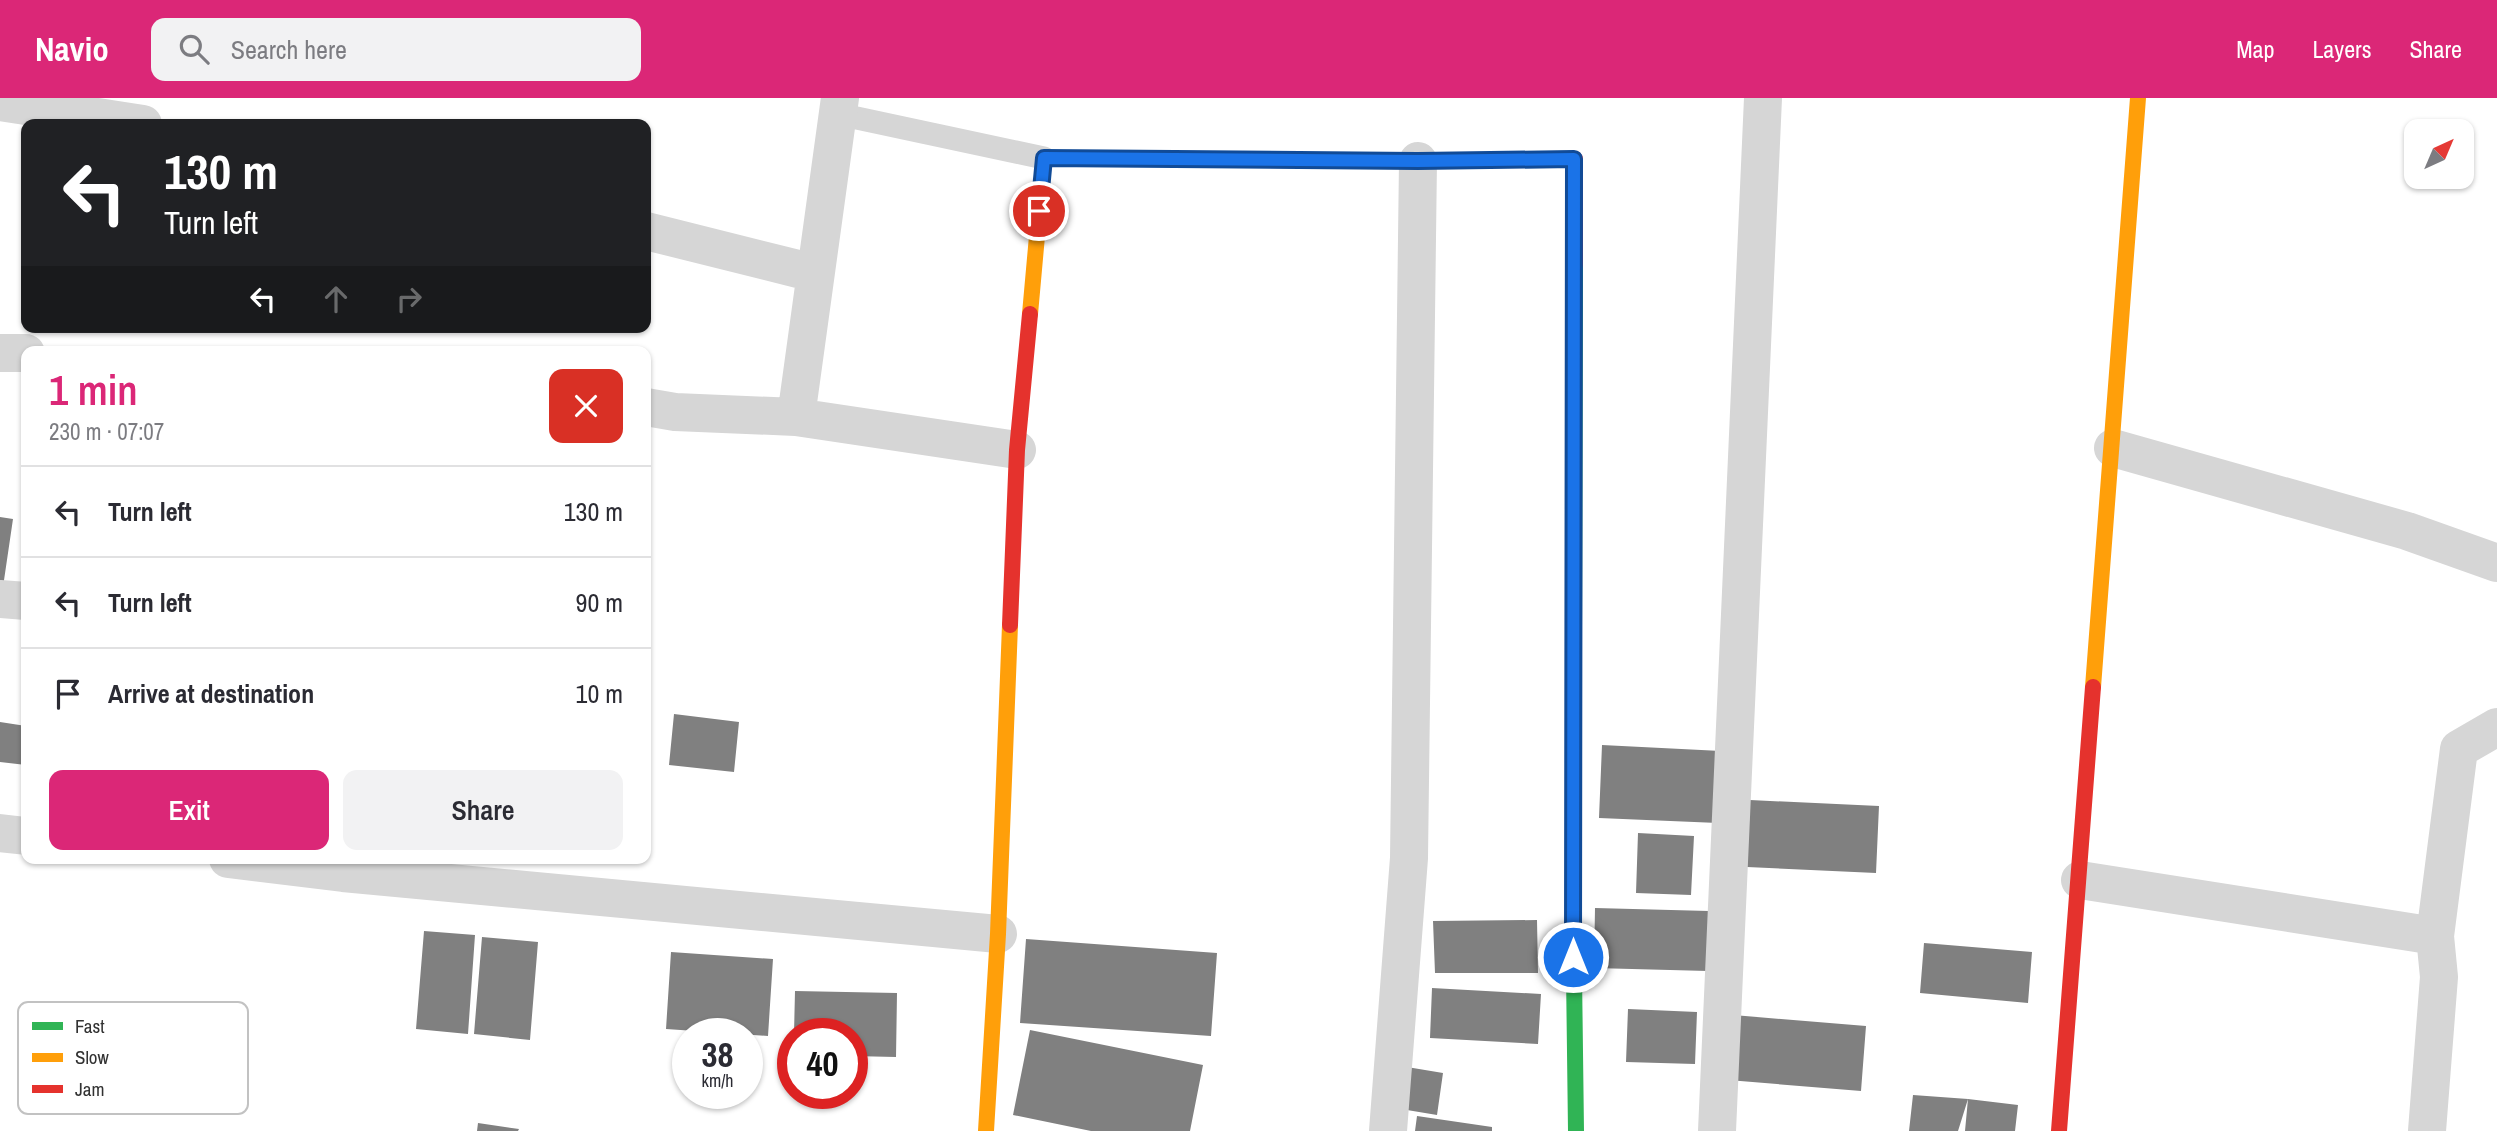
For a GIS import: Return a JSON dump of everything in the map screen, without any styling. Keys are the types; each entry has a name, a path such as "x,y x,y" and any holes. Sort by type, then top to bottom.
{"street":[{"path":"1717,1131 1763,98"},
{"path":"2059,1131 2138,98"},
{"path":"0,102 110,119"},
{"path":"796,417 839,106"},
{"path":"986,1131 998,934 1017,450 1044,158 1418,161 1574,159 1573,932 1576,1131"},
{"path":"1388,1131 1409,858 1418,161"},
{"path":"651,233 814,273"},
{"path":"0,353 21,354"},
{"path":"651,408 675,412 796,417 1017,450"},
{"path":"2113,448 2407,531 2497,563"},
{"path":"0,599 21,601"},
{"path":"2427,1131 2439,977 2435,936 2459,749 2497,727"},
{"path":"0,833 21,835"},
{"path":"271,864 998,934"},
{"path":"2080,880 2435,936"}],"lane":[{"path":"839,106 1044,158"}],"building":[{"path":"0,517 13,519 3,587 0,587"},
{"path":"674,714 739,722 734,772 669,765"},
{"path":"0,722 21,725 21,764 0,762"},
{"path":"1602,745 1721,751 1718,823 1599,818"},
{"path":"1750,800 1879,806 1876,873 1747,867"},
{"path":"1638,833 1694,836 1691,895 1636,893"},
{"path":"1595,908 1709,911 1708,971 1594,968"},
{"path":"1537,920 1538,973 1435,973 1433,921"},
{"path":"424,931 475,935 468,1034 416,1029"},
{"path":"482,937 538,942 530,1040 474,1034"},
{"path":"1026,939 1217,953 1211,1036 1020,1023"},
{"path":"1924,943 2032,952 2028,1003 1920,993"},
{"path":"671,952 773,959 768,1036 763,1036 763,1018 672,1018 672,1029 666,1029"},
{"path":"1432,988 1541,994 1538,1044 1430,1038"},
{"path":"795,991 897,993 896,1057 868,1056 868,1018 794,1018"},
{"path":"1628,1009 1697,1012 1695,1064 1626,1062"},
{"path":"1733,1015 1866,1026 1861,1091 1728,1080"},
{"path":"1030,1030 1203,1065 1190,1131 1091,1131 1013,1115"},
{"path":"1407,1067 1443,1073 1437,1115 1401,1109"},
{"path":"1913,1095 1968,1099 1958,1131 1909,1131"},
{"path":"1968,1099 2018,1105 2015,1131 1965,1131"},
{"path":"1417,1116 1492,1127 1492,1131 1415,1131"},
{"path":"478,1123 519,1129 477,1131"}],"traffic: fast":[{"path":"1574,632 1575,264"},
{"path":"1574,973 1576,1131"}],"traffic: slow":[{"path":"2093,687 2138,98"},
{"path":"1030,314 1044,158 1395,161"},
{"path":"986,1131 998,934 1010,625"}],"traffic: jam":[{"path":"1395,161 1575,159 1575,264"},
{"path":"1010,625 1017,450 1030,314"},
{"path":"1574,632 1574,973"},
{"path":"2059,1131 2093,687"}],"route":[{"path":"1039,211 1044,158 1418,161 1574,159 1573,957"}]}
